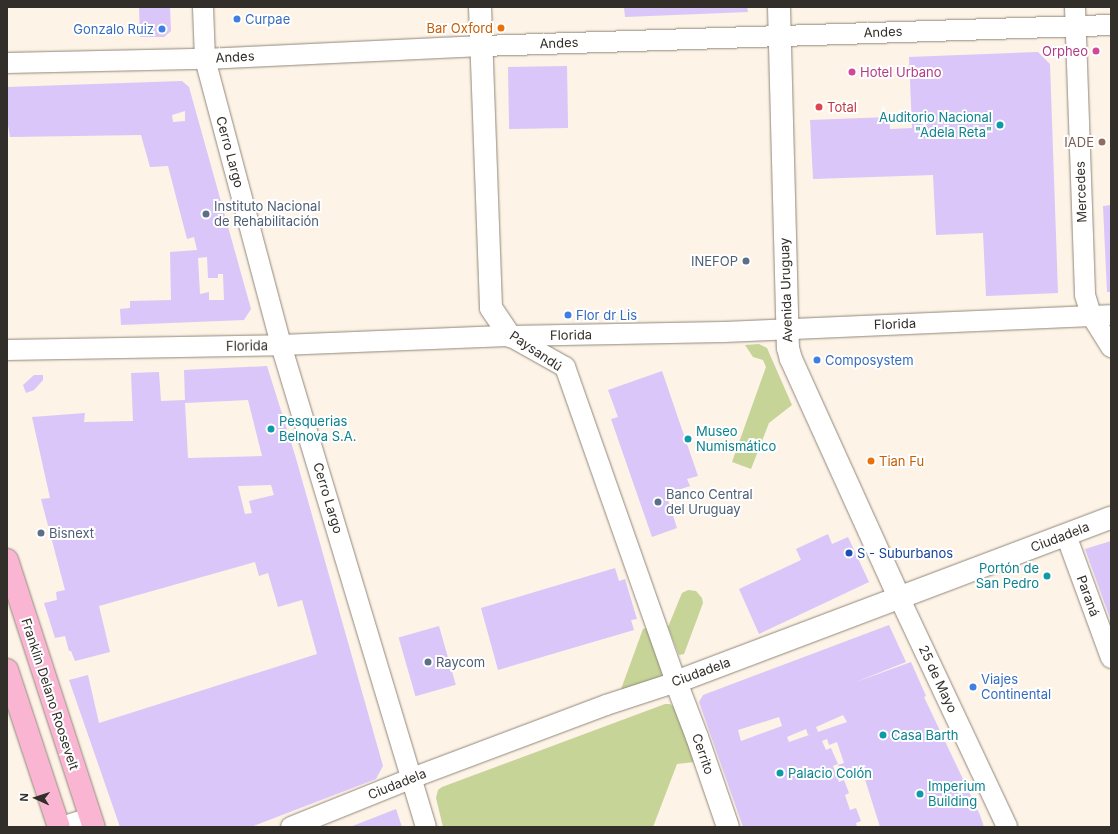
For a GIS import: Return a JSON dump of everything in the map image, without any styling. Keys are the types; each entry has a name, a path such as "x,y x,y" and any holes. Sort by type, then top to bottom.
{"main road":[{"name":"Franklin Delano Roosevelt","path":"7,560 92,822"},
{"path":"7,670 60,827"}],"street":[{"name":"Cerro Largo","path":"203,7 205,59 281,345 426,827"},
{"name":"Paysandú","path":"480,7 491,308 510,336 565,367 676,682"},
{"name":"Avenida Uruguay","path":"778,7 787,328 791,360 900,597"},
{"name":"Andes","path":"7,63 205,59 482,46 780,36 1075,17 1111,25"},
{"name":"Mercedes","path":"1075,17 1085,295 1092,315 1111,346"},
{"name":"Florida","path":"7,350 281,345 510,336 723,332 1111,315"},
{"name":"Ciudadela","path":"291,827 412,778 676,682 1111,518"},
{"name":"Paraná","path":"1066,535 1111,658"},
{"name":"25 de Mayo","path":"900,597 1007,827"},
{"name":"Cerrito","path":"676,682 697,737 728,827"},
{"path":"60,827 92,822"}],"green space":[{"path":"759,344 767,348 792,405 769,423 751,469 732,462 766,367 763,360 753,357 745,345"},
{"path":"688,590 696,591 702,598 703,603 684,654 679,655 668,627 682,593"},
{"path":"649,627 664,673 663,676 620,692 643,629"},
{"path":"665,704 670,704 676,709 694,762 677,764 653,827 443,827 436,798 438,790 442,787"}],"building":[{"path":"139,7 170,7 171,31 164,37 140,37"},
{"path":"624,7 747,7 748,12 625,17"},
{"path":"1038,52 1050,64 1058,293 986,296 983,233 936,235 933,175 813,179 810,120 889,117 890,129 912,128 909,57"},
{"path":"567,66 568,128 509,129 508,67"},
{"path":"182,81 189,87 251,309 244,320 121,325 120,309 130,308 130,301 171,300 170,252 197,250 194,237 187,239 168,166 150,167 141,135 10,137 7,119 7,87","holes":["185,111 185,121 173,122 172,115","207,257 208,278 218,278 218,274 223,274 224,300 209,300 209,292 200,294 198,258"]},
{"path":"1111,205 1111,292 1107,292 1103,206"},
{"path":"267,366 295,455 383,766 376,779 251,827 120,827 69,680 88,675 99,723 317,654 302,600 278,607 268,573 259,576 255,562 99,606 110,652 75,661 71,651 69,651 65,636 55,638 44,603 57,600 56,592 65,590 41,499 50,498 32,417 85,413 84,422 133,421 131,373 159,372 161,401 185,400 184,370","holes":["248,400 262,456 188,458 185,403","271,485 274,495 249,501 252,513 245,514 238,486"]},
{"path":"662,371 698,476 687,479 690,486 666,494 677,528 652,537 611,419 618,417 608,390"},
{"path":"34,375 43,375 43,380 34,390 26,393 23,385"},
{"path":"828,534 832,544 848,537 869,582 759,634 739,589 801,560 796,549"},
{"path":"1111,541 1111,621 1085,549"},
{"path":"615,568 619,581 625,579 637,619 631,620 634,630 498,670 481,608"},
{"path":"889,625 906,662 853,683 911,662 926,696 924,697 980,815 984,827 880,827 863,773 844,779 838,765 844,763 837,742 829,745 827,739 822,741 826,750 831,748 838,764 833,766 839,782 844,780 849,793 845,795 850,810 856,808 861,821 856,823 857,827 743,827 699,702 703,695","holes":["843,715 847,722 818,732 816,727","779,717 782,726 741,741 738,730","806,729 808,735 812,734 789,742 787,737"]},
{"name":"Raycom","path":"439,626 456,685 415,696 399,638"},
{"path":"396,809 402,827 350,827"}],"place":[{"name":"Curpae","path":"237,19"},
{"name":"Bar Oxford","path":"501,28"},
{"name":"Gonzalo Ruiz","path":"162,29"},
{"name":"Orpheo","path":"1096,51"},
{"name":"Hotel Urbano","path":"852,72"},
{"name":"Total","path":"819,107"},
{"name":"Auditorio Nacional \"Adela Reta\"","path":"1000,125"},
{"name":"IADE","path":"1102,142"},
{"name":"Instituto Nacional de Rehabilitación","path":"206,214"},
{"name":"INEFOP","path":"746,261"},
{"name":"Flor dr Lis","path":"568,315"},
{"name":"Composystem","path":"817,360"},
{"name":"Pesquerias Belnova S.A.","path":"271,429"},
{"name":"Museo Numismático","path":"688,439"},
{"name":"Tian Fu","path":"871,461"},
{"name":"Banco Central del Uruguay","path":"658,502"},
{"name":"Bisnext","path":"41,533"},
{"name":"S - Suburbanos","path":"849,553"},
{"name":"Portón de San Pedro","path":"1047,576"},
{"name":"Raycom","path":"428,662"},
{"name":"Viajes Continental","path":"973,687"},
{"name":"Casa Barth","path":"883,735"},
{"name":"Palacio Colón","path":"780,773"},
{"name":"Imperium Building","path":"920,794"}]}
